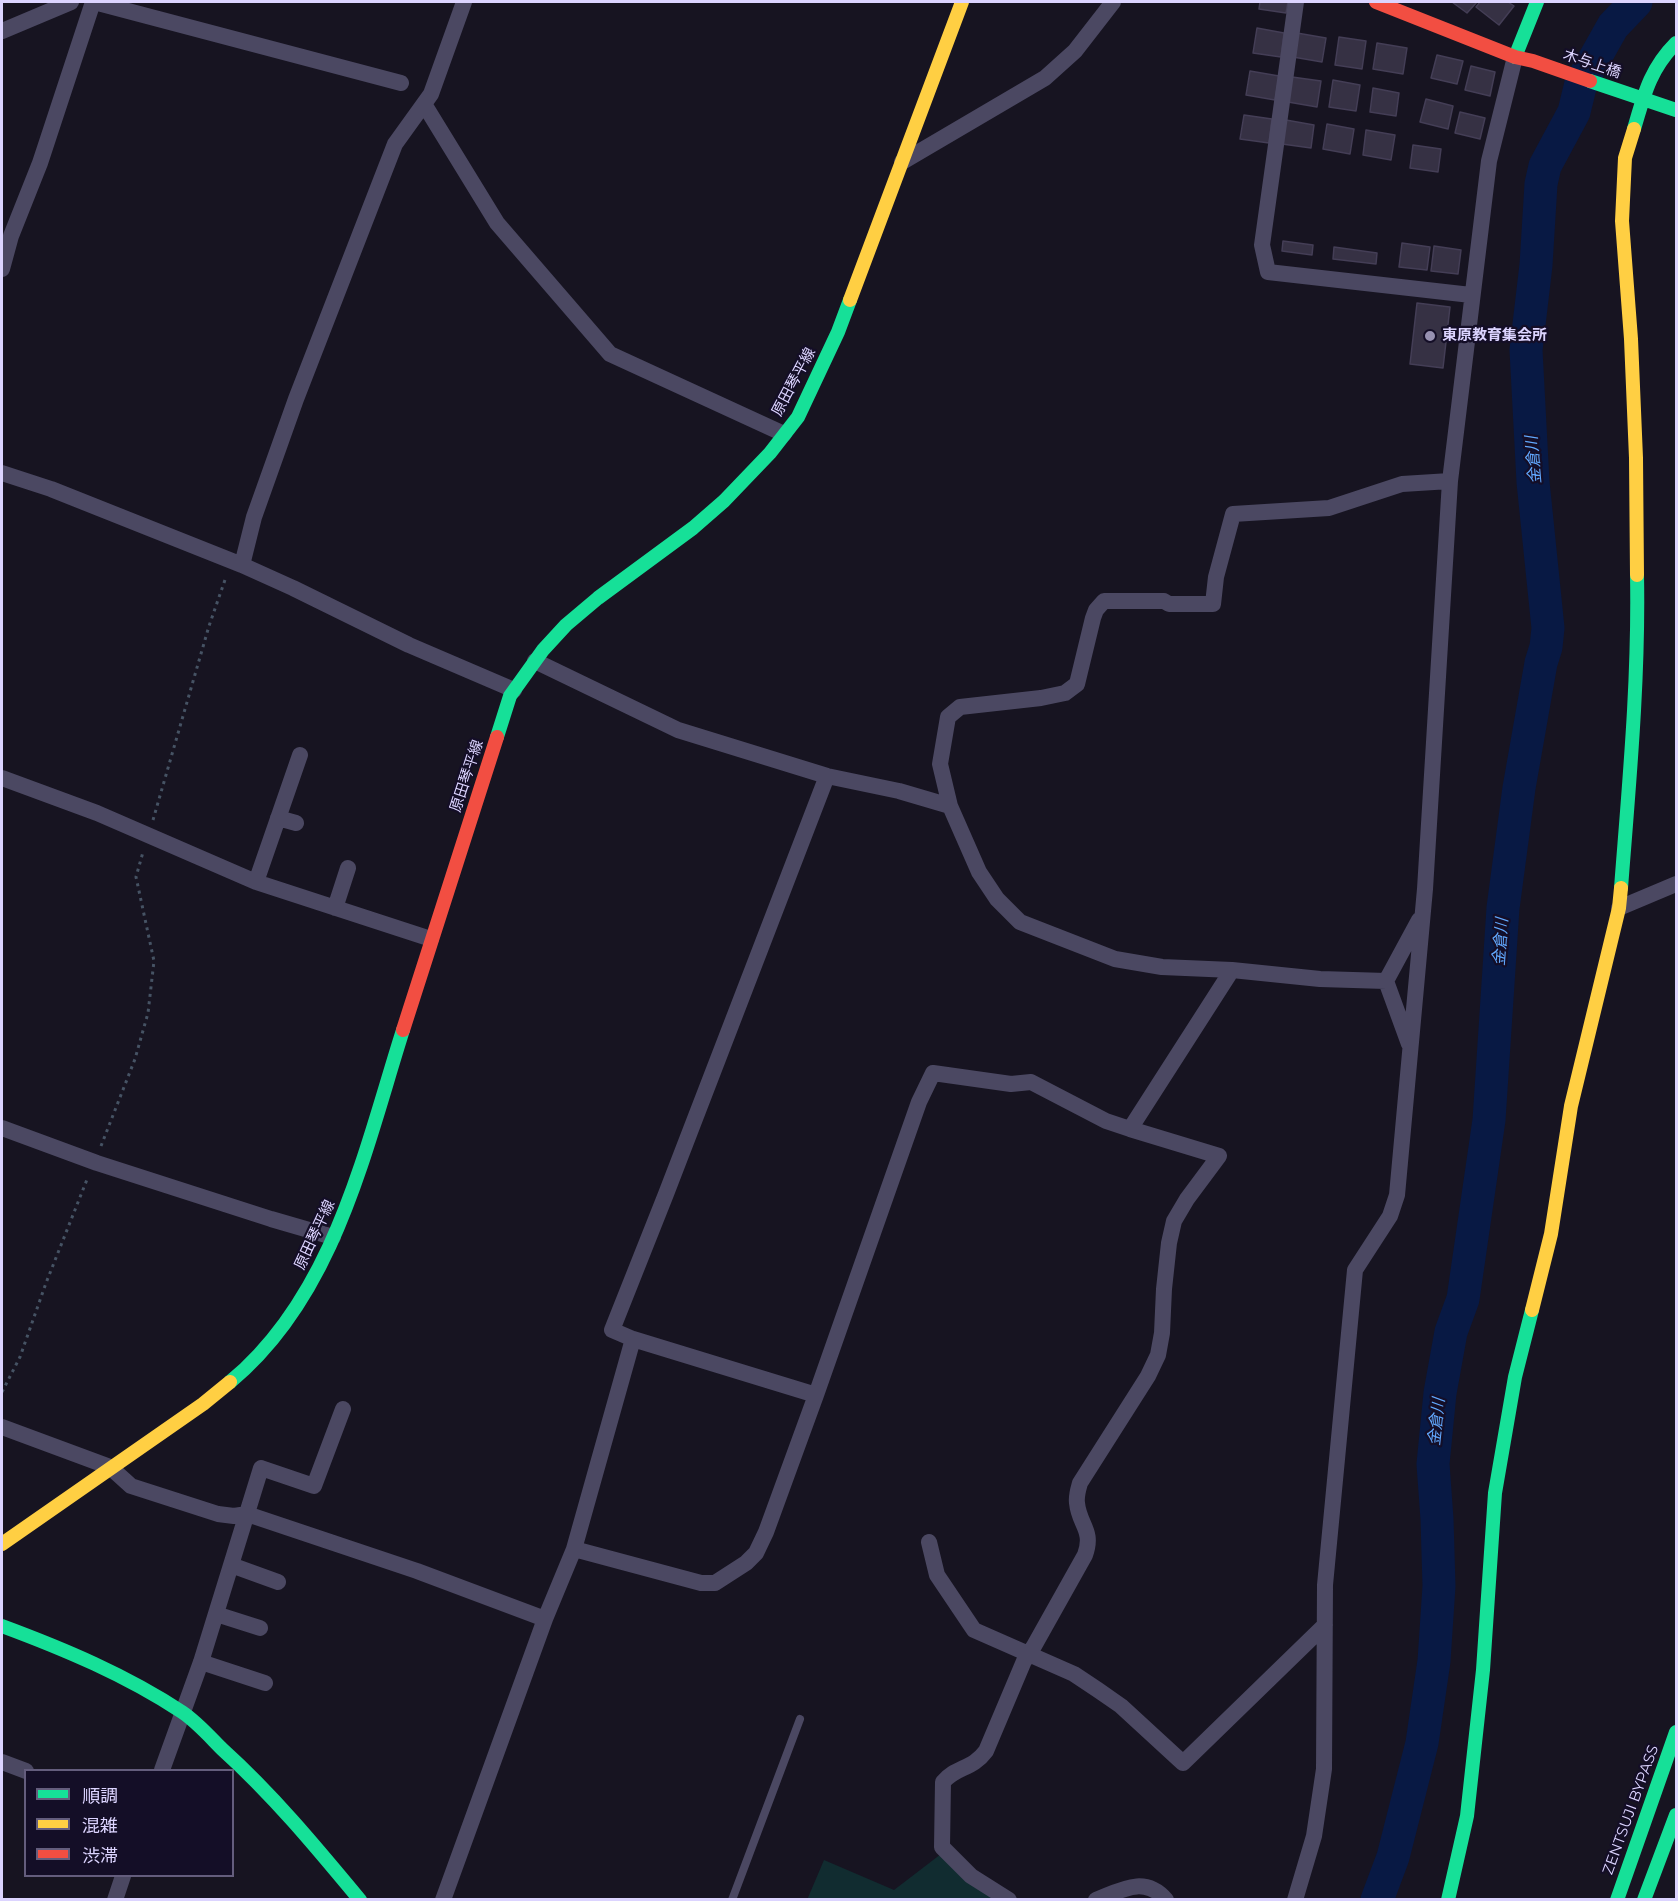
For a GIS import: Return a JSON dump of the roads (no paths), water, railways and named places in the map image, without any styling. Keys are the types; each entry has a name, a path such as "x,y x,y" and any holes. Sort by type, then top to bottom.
{"main road":[{"name":"原田琴平線","path":"2,1544 204,1404 249,1366 286,1323 302,1298 350,1198 510,696 535,661 566,625 598,598 693,528 724,501 771,453 798,417 838,332 962,2"},
{"path":"1376,2 1515,57 1537,2"},
{"path":"1448,1899 1467,1816 1483,1670 1495,1493 1515,1377 1551,1234 1571,1106 1619,908 1635,701 1638,617 1635,434 1622,221 1625,158 1648,82 1667,52 1677,43"},
{"name":"木与上橋","path":"1515,57 1677,110"},
{"path":"2,1626 64,1649 123,1678 184,1713 254,1778 360,1899"},
{"name":"ZENTSUJI BYPASS","path":"1617,1899 1677,1732"},
{"path":"1644,1899 1677,1815"}],"street":[{"path":"2,31 71,2"},
{"path":"2,268 11,236 40,163 94,2 401,83"},
{"path":"237,563 296,399 395,144 431,94 464,2"},
{"path":"902,162 1045,78 1075,51 1113,2"},
{"path":"1296,2 1262,245 1268,272 1471,295"},
{"path":"1295,1899 1314,1836 1324,1769 1325,1585 1355,1270 1390,1216 1397,1195 1423,914 1450,481 1488,161 1515,57"},
{"path":"424,104 496,223 610,354 784,434"},
{"path":"2,473 51,489 237,563 409,645 514,690"},
{"path":"1386,981 1320,979 1232,970 1162,967 1115,959 1020,922 997,899 979,872 950,806 940,764 948,717 960,707 1041,698 1065,693 1077,684 1093,618 1096,610 1104,601 1213,604 1216,577 1233,514 1329,508 1402,484 1450,481"},
{"path":"535,661 678,730 827,776 899,791 950,806"},
{"path":"256,882 300,755"},
{"path":"816,1395 633,1339 612,1330 827,776"},
{"path":"2,778 97,813 256,882 431,939"},
{"path":"278,818 296,823"},
{"path":"336,908 348,868"},
{"path":"1619,908 1677,884"},
{"path":"1411,1048 1386,981 1423,914"},
{"path":"1130,1129 1232,970"},
{"path":"573,1549 701,1583 715,1583 725,1578 756,1553 766,1532 816,1395 919,1102 933,1073 1011,1084 1031,1082 1106,1121 1219,1156 1174,1221 1169,1243 1162,1333 1158,1355 1148,1376 1080,1483 1076,1496 1077,1506 1088,1535 1089,1545 1085,1555 1024,1660 986,1751 979,1761 949,1774 942,1782 942,1847 971,1876 1010,1899"},
{"path":"2,1128 94,1162 260,1216 333,1237"},
{"path":"443,1899 545,1619 573,1549 633,1339"},
{"path":"162,1769 201,1662 261,1468 314,1486 343,1409"},
{"path":"2,1427 110,1467 131,1485 218,1514 234,1516 247,1514 417,1571 545,1619"},
{"path":"929,1542 937,1575 974,1630 1074,1674 1121,1706 1183,1763 1325,1625"},
{"path":"231,1565 278,1582"},
{"path":"216,1614 260,1628"},
{"path":"201,1662 265,1683"},
{"path":"2,1762 24,1770"},
{"path":"115,1899 122,1877"},
{"path":"1096,1899 1143,1885 1166,1899"}],"lane":[{"path":"732,1899 800,1719"}],"waterway":[{"name":"金倉川","path":"1377,1900 1393,1857 1422,1743 1434,1661 1439,1586 1433,1464 1440,1393 1451,1332 1463,1299 1489,1120 1503,908 1519,788 1548,628 1533,482 1526,350 1536,265 1541,184 1545,166 1574,112 1581,83 1613,26 1636,2"}],"place":[{"name":"東原教育集会所","path":"1430,336"}]}
